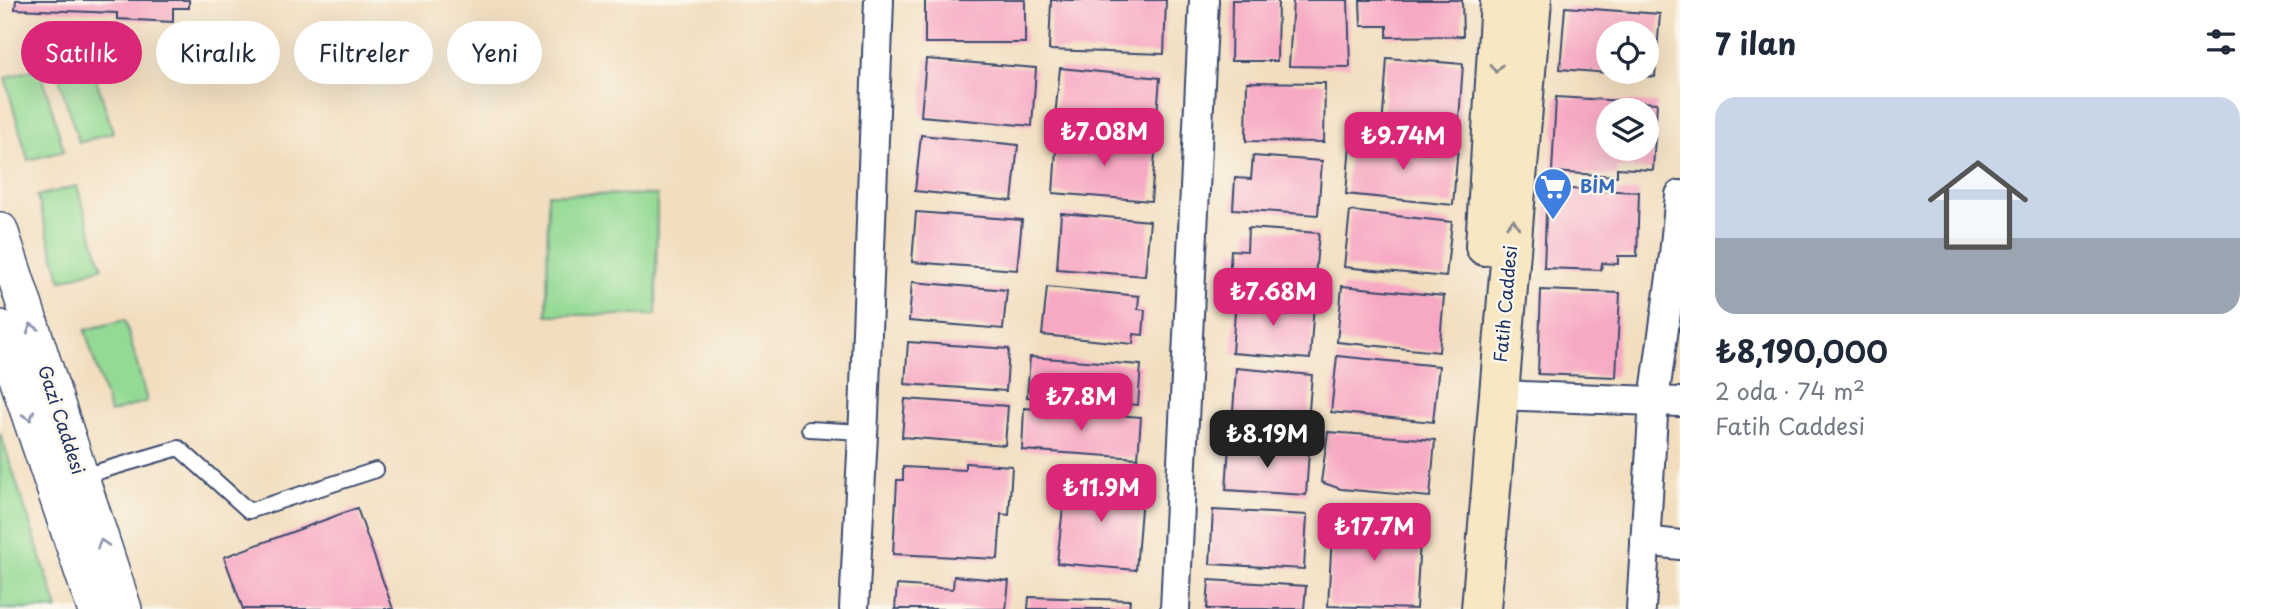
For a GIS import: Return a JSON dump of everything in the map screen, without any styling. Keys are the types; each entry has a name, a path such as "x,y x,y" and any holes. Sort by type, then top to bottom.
{"main road":[{"name":"Fatih Caddesi","path":"1458,609 1500,0"},
{"name":"Fatih Caddesi","path":"1481,609 1532,0"}],"street":[{"path":"854,609 879,0"},
{"path":"1175,609 1204,0"},
{"path":"1640,609 1645,541 1667,401 1680,195"},
{"name":"Gazi Caddesi","path":"0,230 124,609"},
{"name":"Gazi Caddesi","path":"0,328 95,609"},
{"path":"1498,395 1667,401"},
{"path":"1645,541 1680,545"}],"lane":[{"path":"810,429 863,432"},
{"path":"80,477 179,447 249,511 376,470"}],"green space":[{"path":"21,73 21,84 45,84 64,151 28,160 5,78"},
{"path":"61,84 98,84 113,132 79,143"},
{"path":"77,186 102,267 61,281 37,196"},
{"path":"548,194 657,195 656,315 547,315"},
{"path":"125,320 147,401 110,413 85,330"},
{"path":"0,432 54,597 58,609 0,609"}],"building":[{"path":"16,0 189,0 189,8 173,8 173,21 117,19 117,13 15,9"},
{"path":"925,0 1025,0 1025,43 925,43"},
{"path":"1051,0 1166,0 1164,54 1049,50"},
{"path":"1232,0 1278,0 1277,61 1231,61"},
{"path":"1293,0 1348,0 1350,67 1289,66"},
{"path":"1360,0 1462,0 1463,36 1387,37 1387,26 1361,26"},
{"path":"1565,7 1660,14 1659,27 1659,21 1596,21 1596,72 1560,69"},
{"path":"1387,58 1463,64 1458,134 1382,129"},
{"path":"926,59 1036,68 1032,126 921,116"},
{"path":"1060,68 1160,78 1156,127 1055,117"},
{"path":"1247,82 1325,83 1324,142 1246,141"},
{"path":"1556,97 1596,99 1596,161 1654,161 1653,170 1617,168 1617,176 1552,172"},
{"path":"921,135 1018,145 1012,201 915,191"},
{"path":"1057,135 1156,142 1151,201 1053,193"},
{"path":"1350,143 1458,147 1453,205 1346,194"},
{"path":"1253,156 1322,161 1318,215 1233,209 1235,178 1251,179"},
{"path":"1547,188 1639,192 1637,256 1618,256 1618,264 1602,263 1601,270 1544,268"},
{"path":"1350,211 1452,222 1446,277 1344,267"},
{"path":"916,212 1022,220 1017,270 912,262"},
{"path":"1061,213 1150,221 1145,276 1057,269"},
{"path":"1248,228 1319,233 1314,287 1229,281 1231,250 1247,251"},
{"path":"912,282 1007,290 1003,329 909,321"},
{"path":"1342,286 1444,296 1439,352 1337,342"},
{"path":"1047,287 1139,296 1138,309 1145,310 1143,335 1134,334 1133,344 1042,335"},
{"path":"1541,290 1620,293 1616,377 1538,374"},
{"path":"1236,298 1314,304 1310,359 1232,353"},
{"path":"908,342 1009,349 1006,391 905,384"},
{"path":"1337,356 1439,366 1433,422 1331,412"},
{"path":"1030,357 1141,365 1138,405 1027,397"},
{"path":"1236,368 1312,375 1307,433 1232,426"},
{"path":"905,399 1008,406 1005,445 902,437"},
{"path":"1024,408 1141,417 1138,458 1022,450"},
{"path":"1328,432 1435,440 1430,497 1341,489 1321,482"},
{"path":"1229,445 1309,451 1306,495 1226,490"},
{"path":"965,463 1012,466 1009,515 1001,514 998,559 893,554 897,480 903,480 903,467 965,470"},
{"path":"1066,479 1143,484 1136,570 1057,563"},
{"path":"357,508 393,609 243,609 224,557"},
{"path":"1213,510 1307,515 1304,569 1210,564"},
{"path":"1333,517 1421,522 1416,609 1328,606"},
{"path":"954,576 1009,581 1006,609 895,609 897,585 953,589"},
{"path":"1209,580 1306,586 1304,609 1207,609"},
{"path":"1029,597 1130,600 1129,609 1028,609"}],"place":[{"name":"BİM","path":"1553,221"}]}
